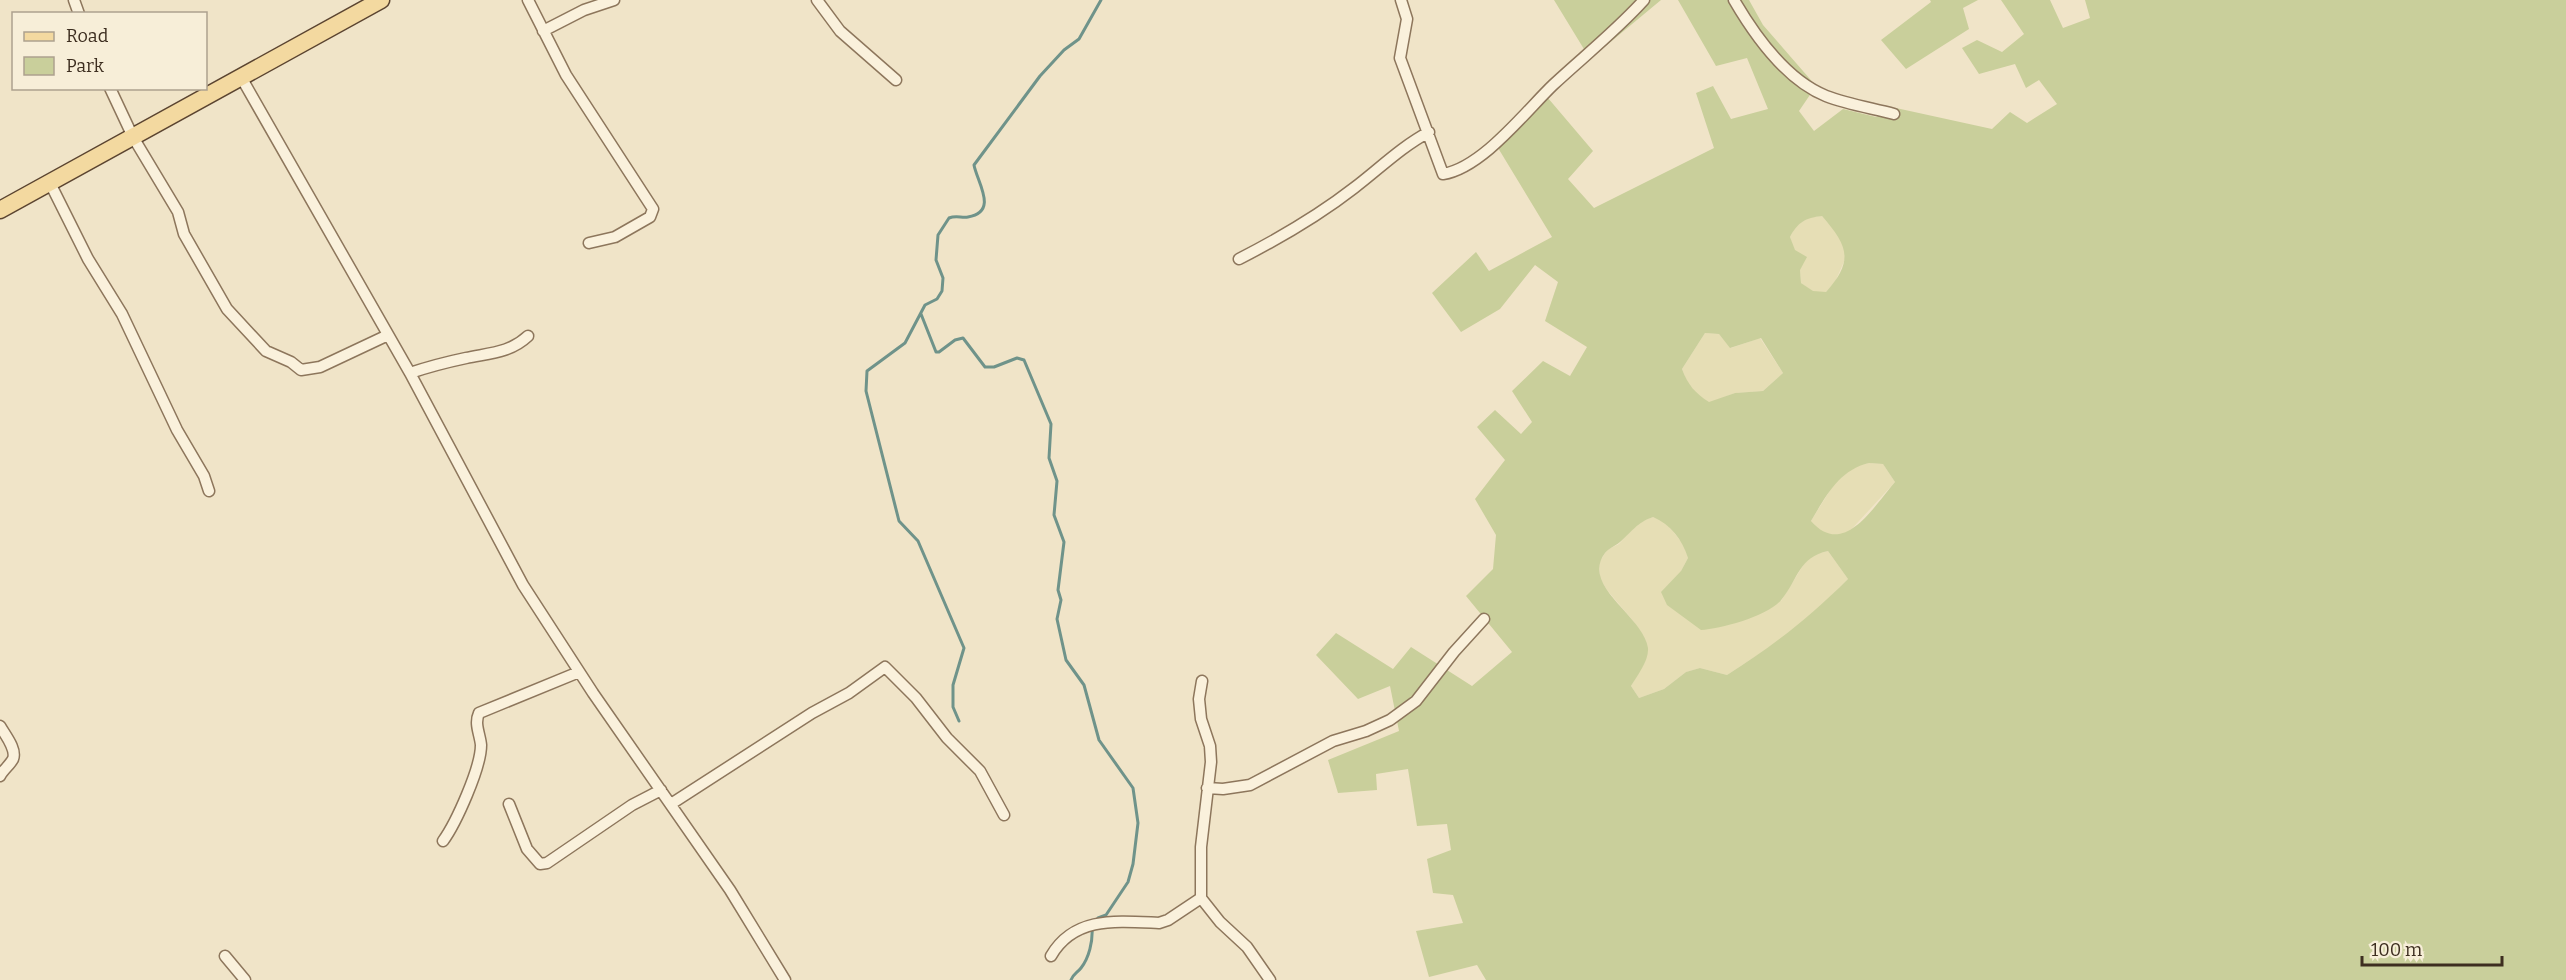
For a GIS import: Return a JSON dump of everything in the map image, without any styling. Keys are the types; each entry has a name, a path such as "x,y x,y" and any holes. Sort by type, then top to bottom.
{"main road":[{"path":"0,210 381,0"}],"street":[{"path":"528,0 566,75 653,209 650,217 615,237 589,243"},
{"path":"543,31 584,10 614,0"},
{"path":"817,0 840,31 896,80"},
{"path":"1401,0 1407,19 1400,58 1443,174 1453,172 1492,148 1552,86 1644,0"},
{"path":"1734,0 1770,53 1806,85 1827,97 1894,114"},
{"path":"241,77 410,373 523,585 579,672 730,890 785,980"},
{"path":"111,90 133,136 178,212 184,234 216,292 227,309 266,351 291,362 301,370 309,370 388,335"},
{"path":"1239,259 1287,234 1354,188 1412,141 1429,132"},
{"path":"50,183 88,259 122,314 177,430 204,476 209,491"},
{"path":"410,373 467,358 498,353 528,336"},
{"path":"1207,788 1223,789 1250,785 1333,741 1366,731 1390,720 1416,700 1484,619"},
{"path":"671,804 812,713 849,693 885,667 916,698 947,738 980,771 1004,815"},
{"path":"443,841 453,828 455,816 475,776 481,745 476,719 479,713 579,672"},
{"path":"1202,681 1199,699 1202,720 1210,746 1211,762 1201,847 1201,898 1214,916 1247,947 1270,980"},
{"path":"0,726 14,755 0,776"},
{"path":"509,804 527,849 540,864 547,863 632,805 661,790"},
{"path":"1051,956 1061,941 1073,930 1088,924 1159,923 1168,920 1201,898"},
{"path":"225,956 245,980"}],"shaded area":[{"path":"1822,216 1841,238 1846,257 1835,282 1826,292 1813,292 1801,283 1800,270 1790,237 1796,225 1808,218"},
{"path":"1705,333 1719,334 1731,348 1760,338 1783,373 1763,391 1735,393 1709,403 1687,382 1682,369"},
{"path":"1869,463 1883,464 1895,482 1847,534 1833,536 1820,531 1811,521 1834,484 1855,466"},
{"path":"1653,517 1666,523 1684,545 1688,558 1681,571 1781,601 1804,564 1815,554 1828,551 1848,579 1817,610 1785,637 1727,675 1700,668 1686,672 1664,689 1639,698 1631,686 1645,662 1635,623 1607,590 1600,578 1599,563 1607,550 1619,544 1639,522"}],"green space":[{"path":"1554,0 1661,0 1590,59"},
{"path":"1678,0 1749,0 1763,25 1816,86 1799,111 1814,131 1843,109 1876,117 1896,108 1992,129 2010,112 2027,123 2057,104 2039,80 2026,88 2015,64 1979,74 1962,48 1977,40 2002,52 2024,34 2001,0 2050,0 2063,28 2090,18 2085,0 2566,0 2566,980 1486,980 1477,965 1429,977 1416,931 1463,923 1453,895 1433,893 1427,859 1451,850 1447,824 1417,826 1408,769 1376,774 1377,790 1338,793 1328,760 1399,731 1390,686 1358,699 1316,655 1336,633 1393,669 1411,647 1472,686 1512,652 1466,596 1493,569 1496,535 1475,499 1505,460 1477,427 1495,410 1521,434 1532,422 1512,391 1543,361 1570,376 1587,347 1545,321 1558,282 1535,265 1500,309 1461,332 1432,293 1476,252 1489,271 1552,237 1492,138 1542,91 1593,151 1568,179 1594,208 1714,148 1696,93 1713,86 1731,119 1768,109 1747,58 1716,66","holes":["1822,216 1831,226 1842,244 1844,253 1841,271 1826,292 1813,291 1801,283 1800,270 1807,257 1795,250 1790,237 1799,224","1705,333 1719,334 1730,348 1761,338 1783,373 1763,391 1735,393 1709,402 1692,388 1682,369","1869,463 1883,464 1895,482 1858,525 1847,532 1835,534 1823,531 1811,521 1834,485 1859,466","1653,517 1665,524 1683,545 1688,558 1681,571 1661,592 1667,605 1701,630 1720,627 1767,611 1782,599 1800,570 1818,554 1828,551 1848,579 1790,631 1727,675 1700,668 1686,672 1664,689 1639,698 1631,686 1645,663 1648,648 1636,624 1607,589 1601,577 1600,565 1607,551 1647,519"]},
{"path":"1930,0 1978,0 1963,8 1969,29 1906,69 1881,40 1931,2"}],"waterway":[{"path":"959,721 953,707 953,685 964,648 918,541 899,521 866,391 867,371 905,343 925,305 937,299 942,291 943,278 936,260 938,235 949,218 977,214 984,203 984,195 974,165 1040,76 1064,50 1079,39 1101,0"},
{"path":"921,314 936,352 955,340 963,338 985,367 994,367 1017,358 1024,360 1051,424 1049,458 1057,481 1054,515 1064,542 1058,590 1061,600 1057,619 1066,660 1084,685 1099,740 1133,788 1138,823 1133,864 1128,882 1106,915 1098,918"},
{"path":"1071,980 1084,964 1091,944 1092,928"}]}
